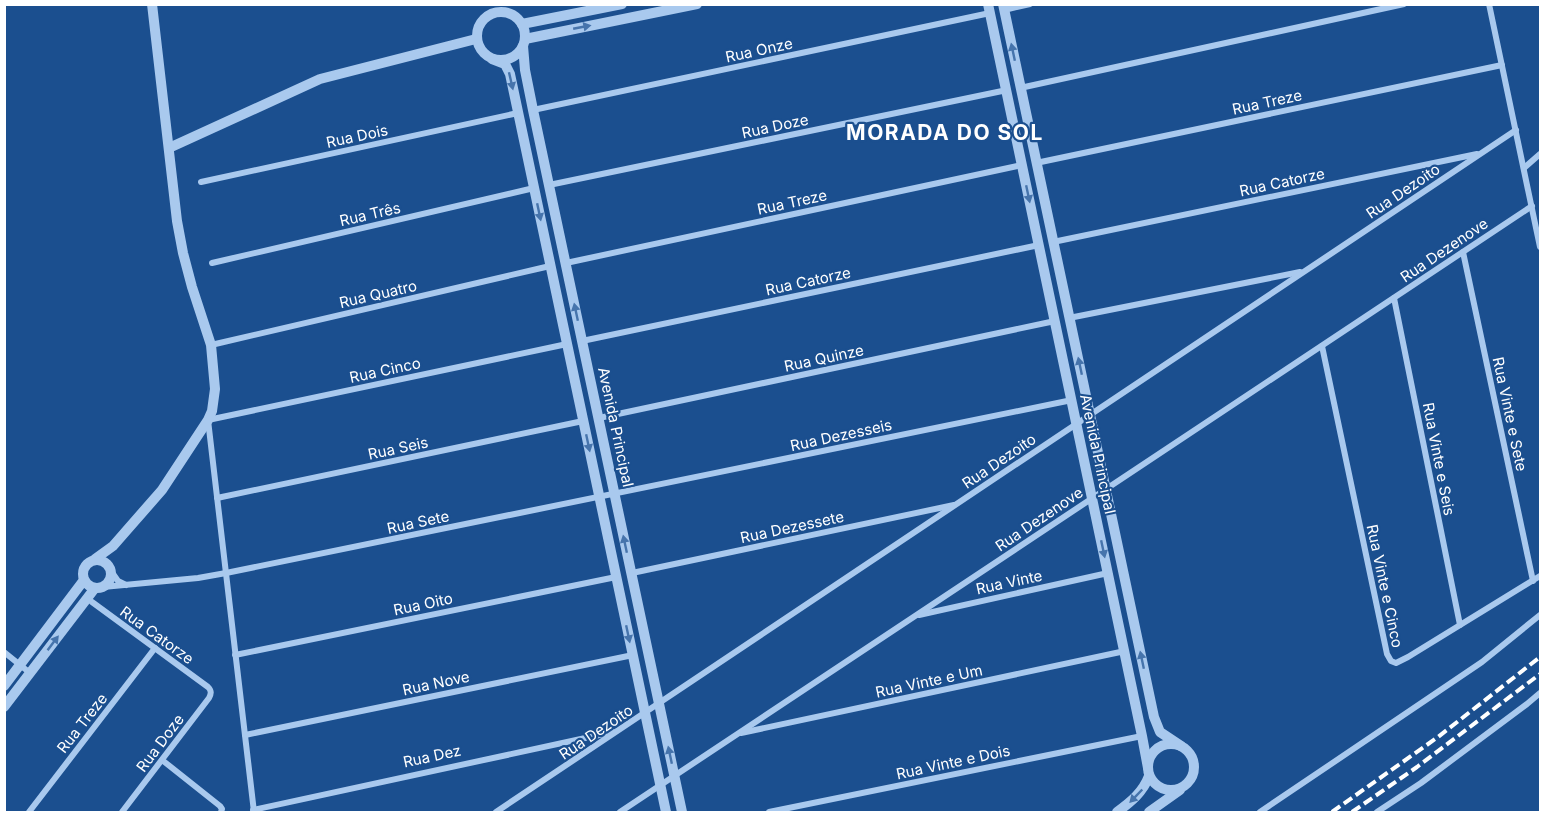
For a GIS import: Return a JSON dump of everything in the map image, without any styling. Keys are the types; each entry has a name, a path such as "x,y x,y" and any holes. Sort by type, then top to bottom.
{"street":[{"path":"99,587 88,585 84,580 82,572 87,563 113,546 162,490 208,420 214,401 211,345 192,287 177,221 152,4"},
{"path":"169,148 320,79 476,39 480,22 493,12 510,13 522,24 622,4"},
{"path":"492,59 506,60 513,57 519,53 524,43 697,4"},
{"path":"1003,7 1030,4"},
{"path":"1020,88 1404,4"},
{"path":"1489,4 1540,247"},
{"name":"Avenida Principal","path":"1003,7 1154,717 1160,732 1181,746 1191,755 1193,761 1192,775 1184,786"},
{"name":"Avenida Principal","path":"989,9 1125,651 1148,772"},
{"name":"Rua Onze","path":"533,110 989,9"},
{"name":"Avenida Principal","path":"522,24 525,31 525,69 533,110 682,813"},
{"name":"Avenida Principal","path":"476,39 481,51 492,59 506,64 507,67 666,813"},
{"name":"Rua Treze","path":"1036,163 1502,65"},
{"name":"Rua Doze","path":"549,185 1007,90"},
{"name":"Rua Dois","path":"201,183 518,113"},
{"name":"Rua Dezoito","path":"496,813 1516,130"},
{"name":"Rua Catorze","path":"1053,242 1480,153"},
{"path":"1524,168 1540,154"},
{"name":"Rua Treze","path":"566,263 1022,165"},
{"name":"Rua Três","path":"212,263 534,188"},
{"name":"Rua Dezenove","path":"620,813 1532,206"},
{"name":"Rua Catorze","path":"582,341 1039,245"},
{"name":"Rua Vinte e Sete","path":"1463,252 1533,581"},
{"name":"Rua Quatro","path":"211,345 550,267"},
{"path":"1069,318 1304,272"},
{"name":"Rua Vinte e Seis","path":"1394,298 1460,625"},
{"name":"Rua Quinze","path":"598,418 1055,321"},
{"name":"Rua Cinco","path":"208,420 567,344"},
{"name":"Rua Vinte e Cinco","path":"1322,346 1387,654 1391,661 1400,662 1540,576"},
{"name":"Rua Dezesseis","path":"615,494 1072,400"},
{"path":"208,420 254,811"},
{"name":"Rua Seis","path":"217,498 583,421"},
{"name":"Rua Sete","path":"99,587 190,579 226,573 615,494"},
{"name":"Rua Dezessete","path":"632,573 957,504"},
{"path":"4,706 99,587 110,580 113,546"},
{"path":"95,559 104,561 116,579 126,585"},
{"name":"Rua Vinte","path":"916,615 1108,573"},
{"name":"Rua Oito","path":"235,656 616,577"},
{"path":"4,686 84,580"},
{"name":"Rua Catorze","path":"92,602 208,687"},
{"path":"1260,813 1482,662 1540,615"},
{"name":"Rua Treze","path":"28,813 155,648"},
{"name":"Rua Vinte e Um","path":"738,734 1125,651"},
{"path":"4,652 30,673"},
{"name":"Rua Nove","path":"245,735 633,655"},
{"name":"Rua Doze","path":"122,813 209,698 211,693 208,687"},
{"path":"1377,813 1540,693"},
{"name":"Rua Dez","path":"254,811 617,731"},
{"name":"Rua Vinte e Dois","path":"769,813 1142,736"},
{"path":"1117,813 1143,789 1148,772 1148,760 1152,753 1165,744 1181,746"},
{"path":"162,760 220,806 221,813"},
{"path":"1148,772 1158,787 1178,789 1184,786"},
{"path":"1149,813 1184,786"}],"railway":[{"path":"1332,812 1438,737 1540,657"},
{"path":"1352,812 1417,767 1540,674"}],"district":[{"name":"MORADA DO SOL","path":"945,132"}]}
